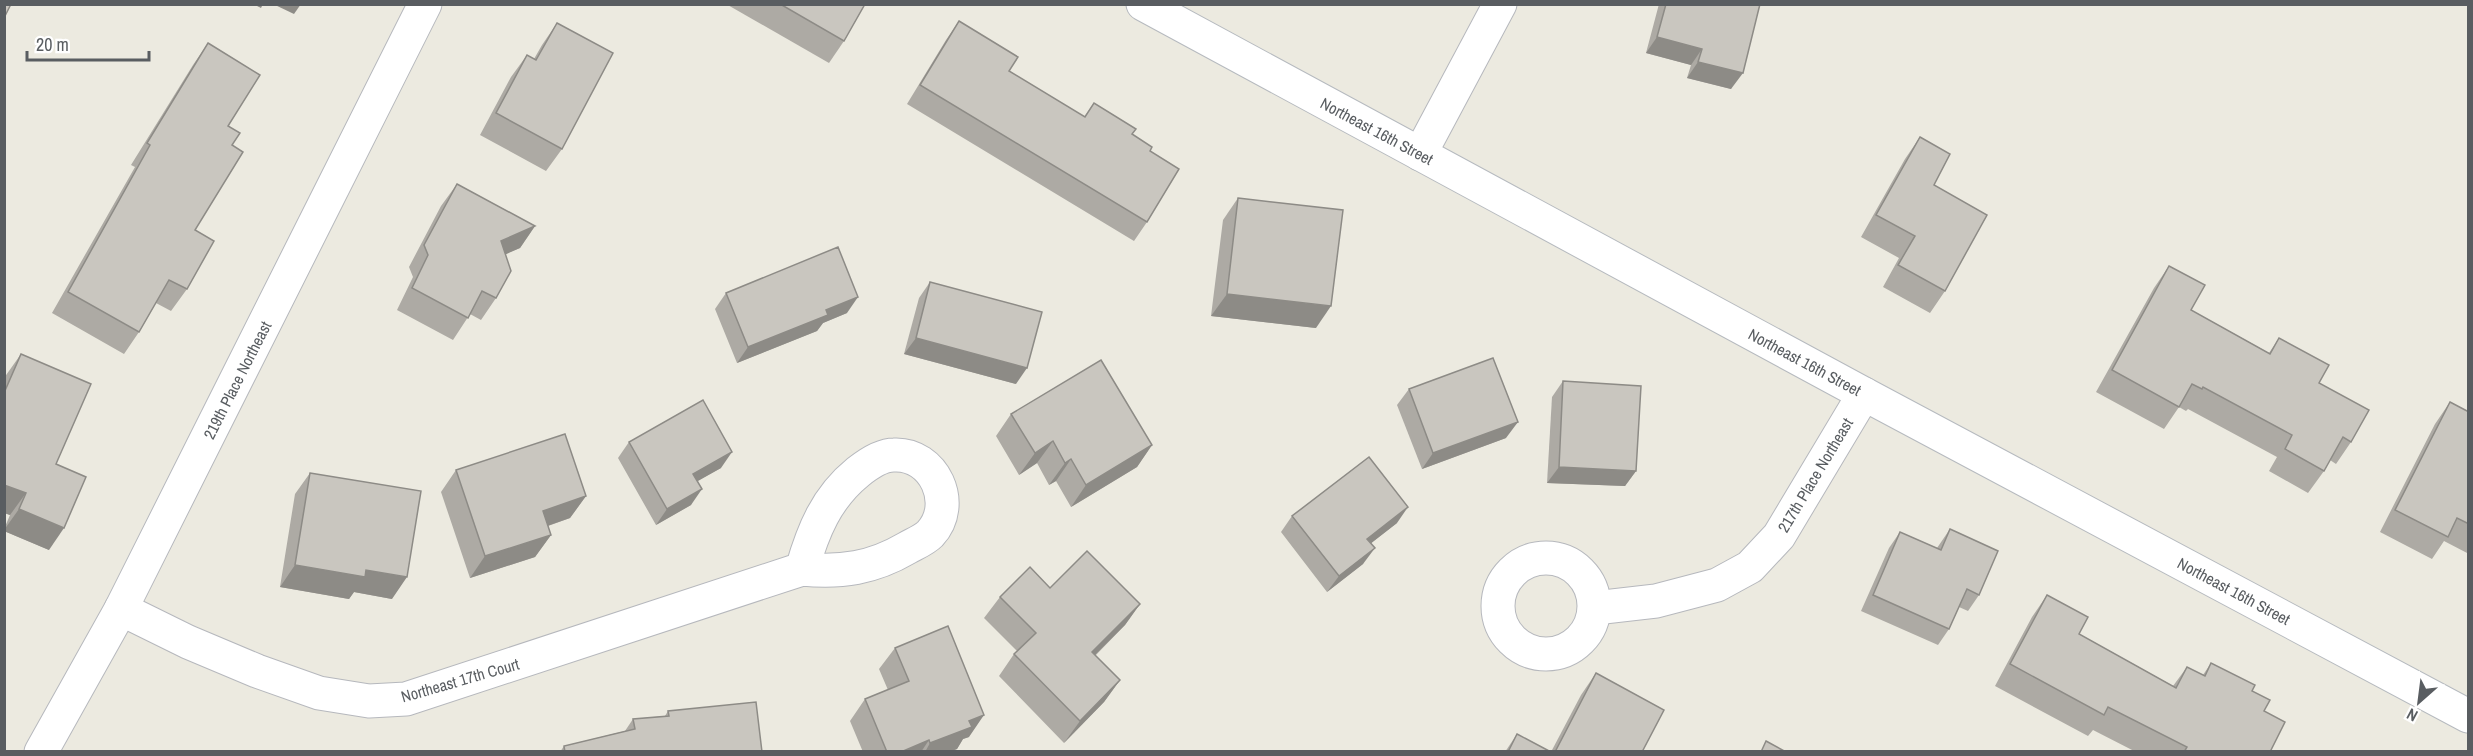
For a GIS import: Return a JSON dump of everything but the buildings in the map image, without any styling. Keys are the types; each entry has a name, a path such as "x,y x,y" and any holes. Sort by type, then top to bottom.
{"street":[{"name":"219th Place Northeast","path":"41,752 122,609 425,4"},
{"path":"1420,154 1500,4"},
{"name":"Northeast 16th Street","path":"1150,6 1864,394 2469,716"},
{"name":"217th Place Northeast","path":"1595,608 1656,601 1716,585 1750,567 1779,536 1864,394"},
{"name":"Northeast 17th Court","path":"122,609 188,642 319,693 369,701 406,699 802,569"}]}
